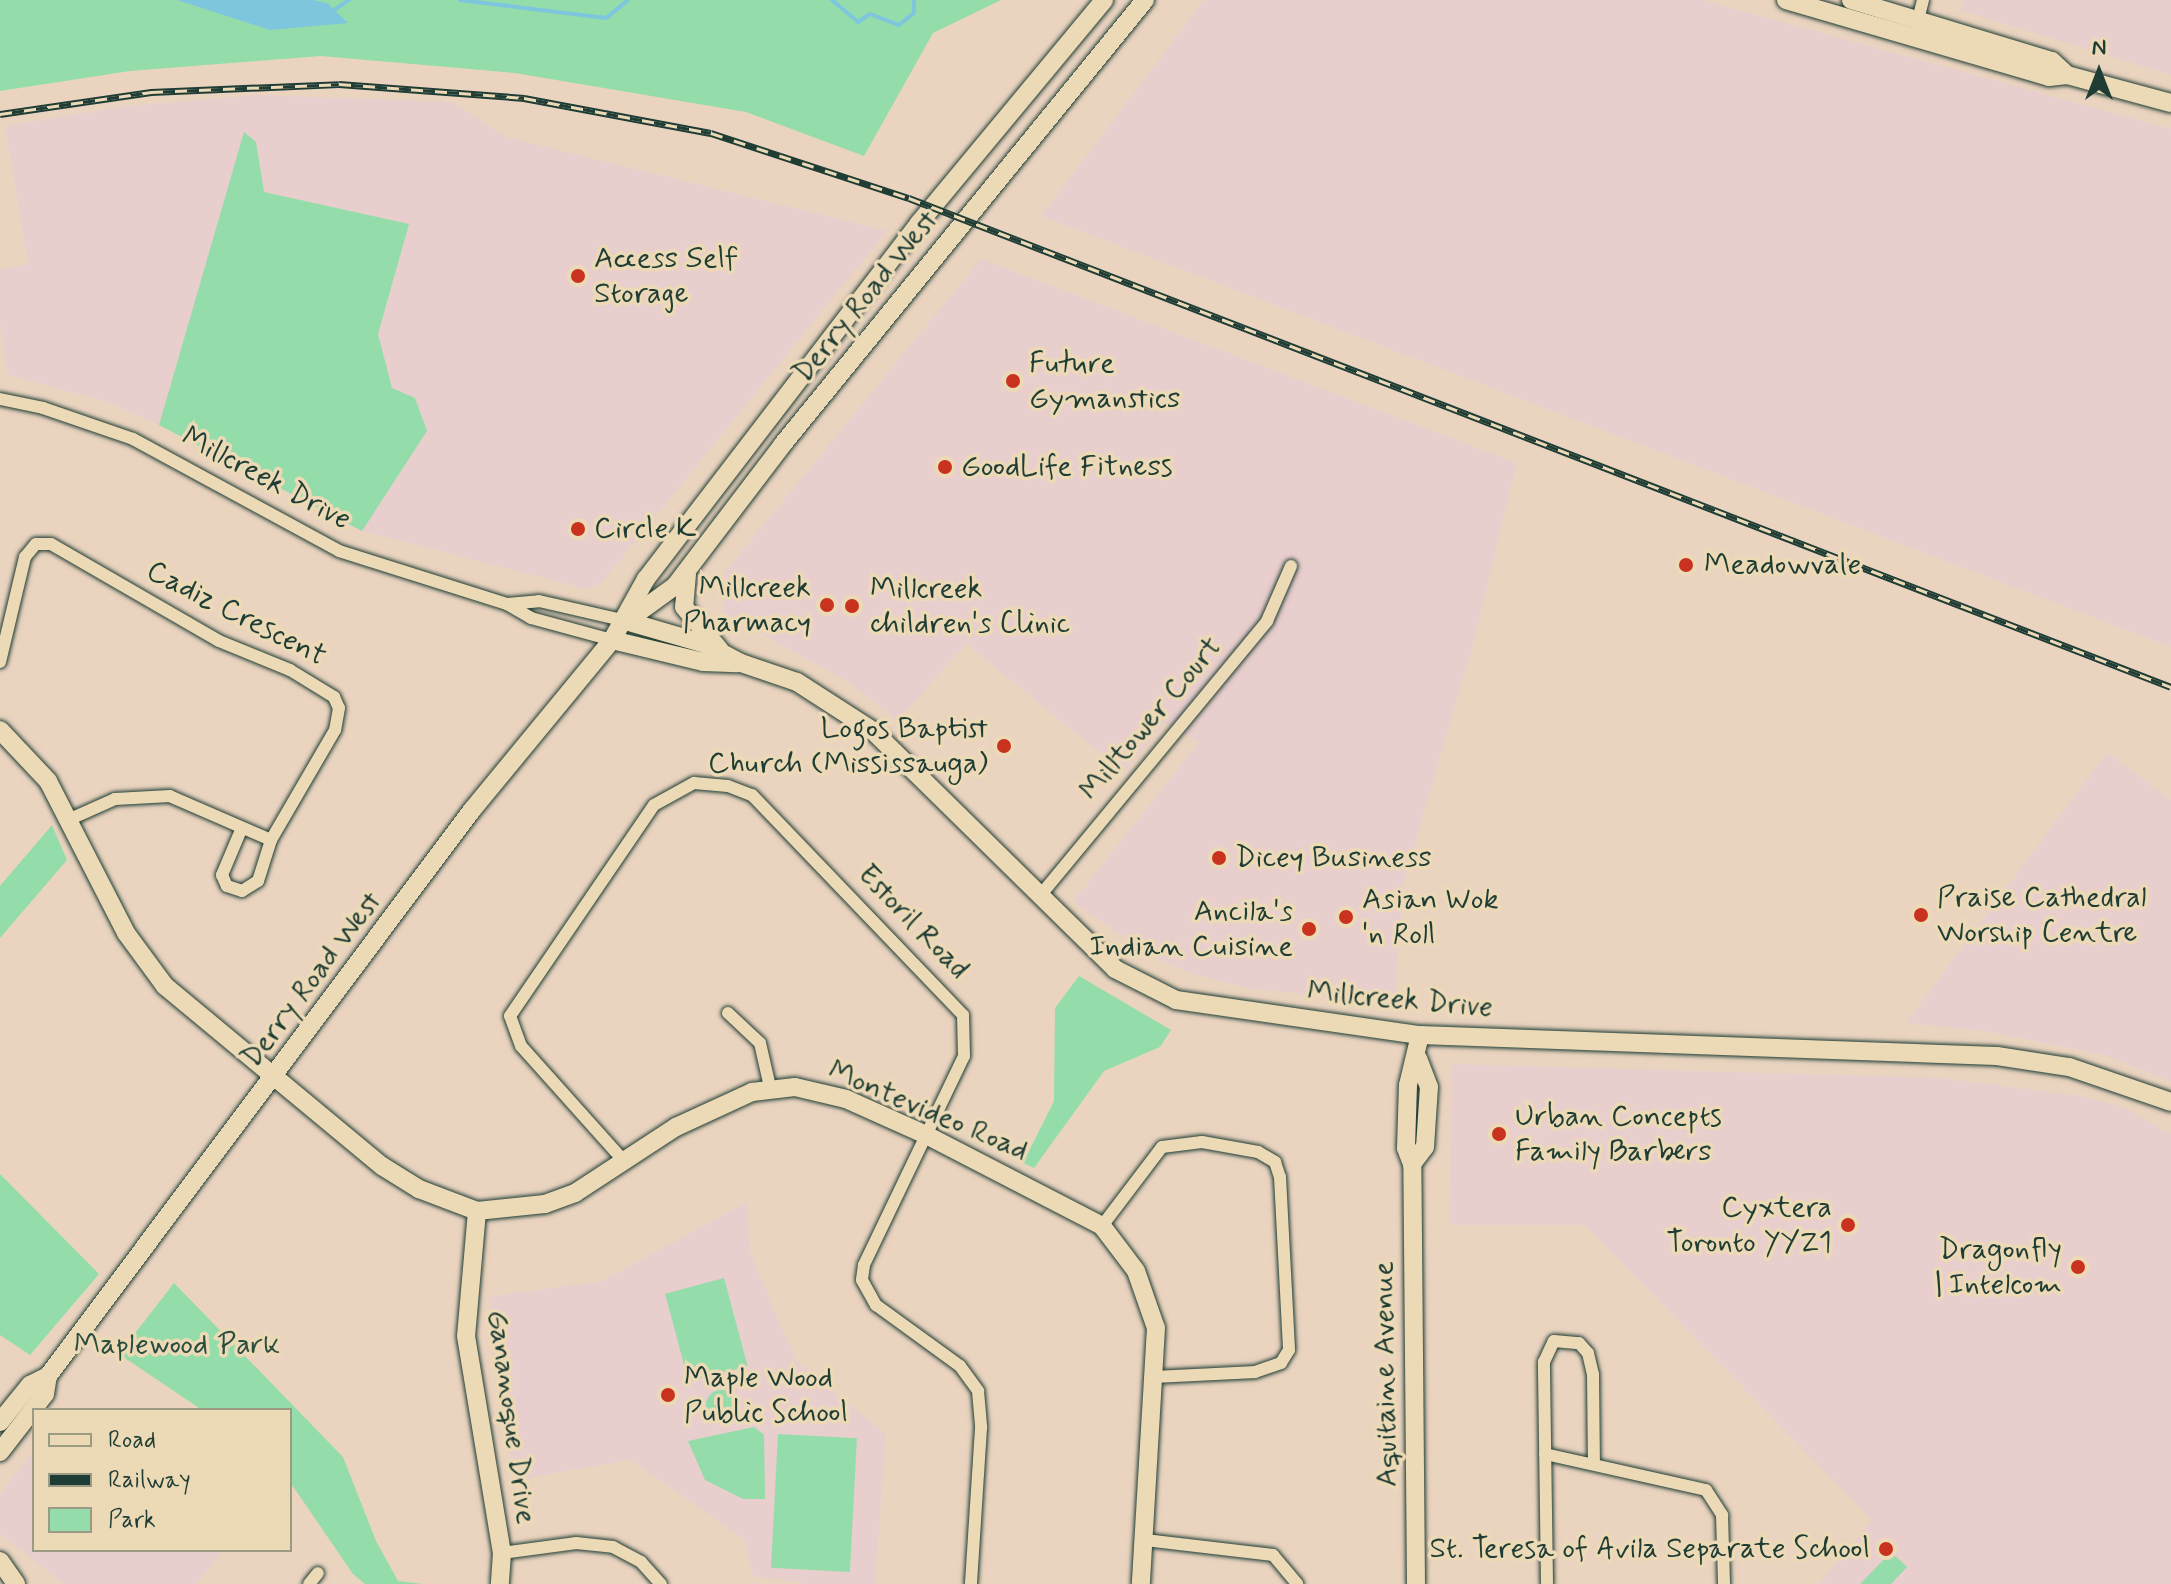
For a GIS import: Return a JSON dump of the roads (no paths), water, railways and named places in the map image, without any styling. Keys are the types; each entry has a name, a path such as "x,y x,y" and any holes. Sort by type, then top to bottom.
{"street":[{"name":"Derry Road West","path":"0,1422 30,1385 48,1376 277,1075 472,810 612,640 626,621 646,579 757,433 919,223 1104,0"},
{"name":"Derry Road West","path":"626,621 675,586 783,444 1145,0"},
{"path":"1786,0 2052,61 2067,75 2171,103"},
{"path":"1851,0 1916,29"},
{"path":"1916,29 1923,0"},
{"name":"Millcreek Drive","path":"0,399 43,408 133,439 339,551 507,604 531,618 703,662 741,663"},
{"name":"Cadiz Crescent","path":"0,662 25,557 36,544 51,544 219,641 328,690 339,708 335,730 271,840 258,881 242,891 227,886 222,875 241,830"},
{"name":"Milltower Court","path":"1039,897 1267,621 1291,566"},
{"path":"687,571 684,607 721,652"},
{"name":"Millcreek Drive","path":"507,604 539,601 626,621 721,652 741,663 797,682 873,731 1115,969 1176,1000 1420,1035 1997,1056 2069,1067 2171,1102"},
{"name":"Montevideo Road","path":"0,730 48,781 145,963 185,1007 277,1075 382,1166 419,1189 477,1211 565,1197 676,1127 770,1087 823,1092 926,1135 1102,1226 1127,1256 1152,1309 1155,1377 1141,1584"},
{"name":"Estoril Road","path":"623,1160 521,1046 510,1016 654,805 694,783 728,786 752,795 949,994 963,1015 964,1056 864,1265 862,1280 876,1305 960,1366 978,1391 981,1428 971,1584"},
{"path":"70,819 115,799 147,794 170,796 241,830 271,840"},
{"path":"728,1013 760,1043 770,1087"},
{"name":"Aquitaine Avenue","path":"1416,1584 1412,1164 1406,1148 1408,1085 1418,1059 1420,1035"},
{"path":"1102,1226 1162,1147 1202,1142 1258,1152 1275,1162 1280,1177 1289,1350 1281,1363 1263,1371 1155,1377"},
{"name":"Gananoque Drive","path":"477,1211 466,1336 502,1553 500,1584"},
{"path":"1547,1584 1547,1349 1565,1339 1588,1353 1593,1374 1594,1464"},
{"name":"Derry Road West","path":"34,1408 45,1394 48,1376"},
{"name":"Derry Road West","path":"0,1452 32,1411"},
{"path":"1545,1454 1706,1490 1722,1515 1724,1584"},
{"path":"1145,1540 1273,1555 1297,1584"},
{"path":"502,1553 576,1543 613,1547 641,1562 661,1584"},
{"path":"0,1561 9,1581"},
{"path":"309,1584 318,1573"}],"water":[{"path":"177,0 313,0 327,3 348,23 270,30"}],"waterway":[{"path":"331,12 349,0"},
{"path":"460,0 606,18 628,0"},
{"path":"832,0 858,22 870,14 899,25 914,13 914,0"}],"railway":[{"path":"0,114 151,92 339,84 524,98 711,133 909,198 2171,687"}],"place":[{"name":"Access Self Storage","path":"578,276"},
{"name":"Future Gymanstics","path":"1013,381"},
{"name":"GoodLife Fitness","path":"945,467"},
{"name":"Circle K","path":"578,529"},
{"name":"Meadowvale","path":"1686,565"},
{"name":"Millcreek Pharmacy","path":"827,605"},
{"name":"Millcreek children's Clinic","path":"852,606"},
{"name":"Logos Baptist Church (Mississauga)","path":"1004,746"},
{"name":"Dicey Business","path":"1219,858"},
{"name":"Praise Cathedral Worship Centre","path":"1921,915"},
{"name":"Asian Wok 'n Roll","path":"1346,917"},
{"name":"Ancila's Indian Cuisine","path":"1309,929"},
{"name":"Urban Concepts Family Barbers","path":"1499,1134"},
{"name":"Cyxtera Toronto YYZ1","path":"1848,1225"},
{"name":"Dragonfly | Intelcom","path":"2078,1267"},
{"name":"Maple Wood Public School","path":"668,1395"},
{"name":"St. Teresa of Avila Separate School","path":"1886,1549"}],"park label":[{"name":"Maplewood Park","path":"177,1345"}]}
